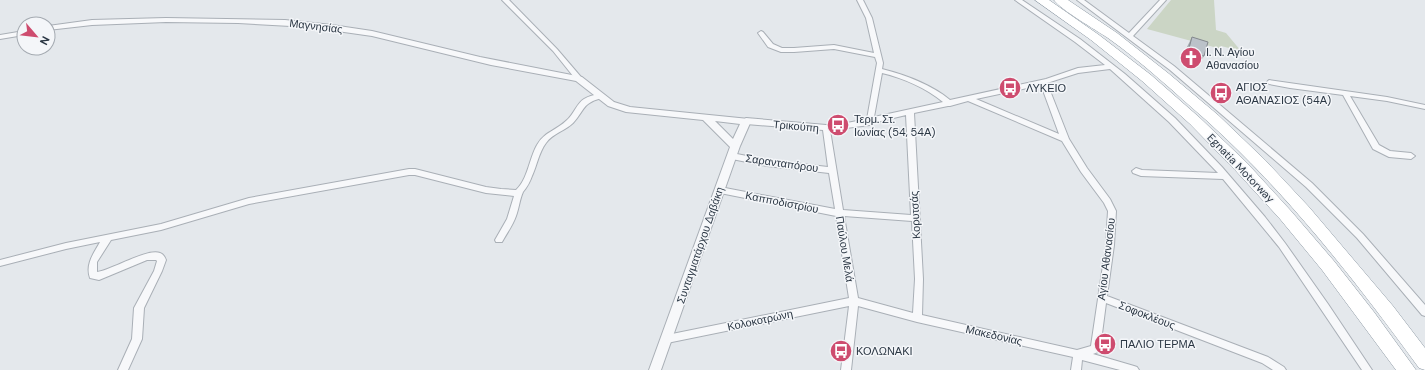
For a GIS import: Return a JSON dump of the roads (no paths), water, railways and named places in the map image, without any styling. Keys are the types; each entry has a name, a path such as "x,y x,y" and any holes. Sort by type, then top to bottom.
{"highway":[{"name":"Egnatia Motorway","path":"1041,0 1098,39 1142,73 1248,172 1326,262 1374,324 1406,370"},
{"name":"Egnatia Motorway","path":"1060,0 1113,36 1158,71 1196,104 1262,168 1345,259 1396,322 1425,362"}],"street":[{"path":"504,0 555,50 579,79"},
{"path":"860,0 869,18 878,56 879,70 870,122"},
{"path":"1018,0 1058,26 1112,67 1149,99 1188,137 1224,176 1282,245 1367,370"},
{"path":"1080,0 1130,35 1242,126 1309,185 1360,236 1425,312"},
{"path":"1130,35 1163,0"},
{"name":"Μαγνησίας","path":"56,26 72,23 101,21 230,19 284,22 373,34 479,60 579,79"},
{"path":"761,33 769,46 780,50 793,51 817,47 837,48 878,56"},
{"path":"0,38 16,35"},
{"name":"Τρικούπη","path":"579,79 598,96 611,104 629,110 826,128 870,122 950,104 1043,82 1087,68 1112,67"},
{"path":"879,70 935,92 950,104"},
{"name":"Αγίου Αθανασίου","path":"1043,82 1065,139 1084,170 1107,201 1112,211 1110,245 1094,349"},
{"path":"1271,82 1313,90 1382,98 1425,107"},
{"path":"1346,94 1376,147 1389,154 1411,156"},
{"path":"499,240 503,230 508,225 517,204 520,191 543,141 572,121 587,99 598,96"},
{"path":"969,99 1065,139"},
{"name":"Κορυτσάς","path":"910,112 919,279 917,318"},
{"path":"705,117 734,151"},
{"name":"Συνταγματάρχου Δαβάκη","path":"655,370 746,121"},
{"name":"Παύλου Μελά","path":"826,128 854,301 846,370"},
{"name":"Σαρανταπόρου","path":"734,151 767,163 832,170"},
{"path":"1136,171 1141,174 1224,176"},
{"path":"0,263 66,246 107,239 186,221 249,201 409,172 415,172 512,195 520,191"},
{"name":"Καπποδιστρίου","path":"720,190 839,213 916,218"},
{"path":"107,239 93,262 93,275 95,276 99,276 146,258 158,256 162,260 139,308 137,340 123,370"},
{"name":"Σοφοκλέους","path":"1102,298 1265,360 1281,370"},
{"name":"Κολοκοτρώνη","path":"667,339 854,301"},
{"name":"Μακεδονίας","path":"854,301 917,318 1078,354 1134,370"},
{"path":"1076,370 1078,354 1094,349 1098,359"}],"place":[{"name":"Ι. Ν. Αγίου Αθανασίου","path":"1191,58"},
{"name":"ΛΥΚΕΙΟ","path":"1010,88"},
{"name":"ΑΓΙΟΣ ΑΘΑΝΑΣΙΟΣ (54Α)","path":"1221,93"},
{"name":"Τερμ. Στ. Ιωνίας (54, 54Α)","path":"838,125"},
{"name":"ΠΑΛΙΟ ΤΕΡΜΑ","path":"1105,344"},
{"name":"ΚΟΛΩΝΑΚΙ","path":"841,351"}]}
